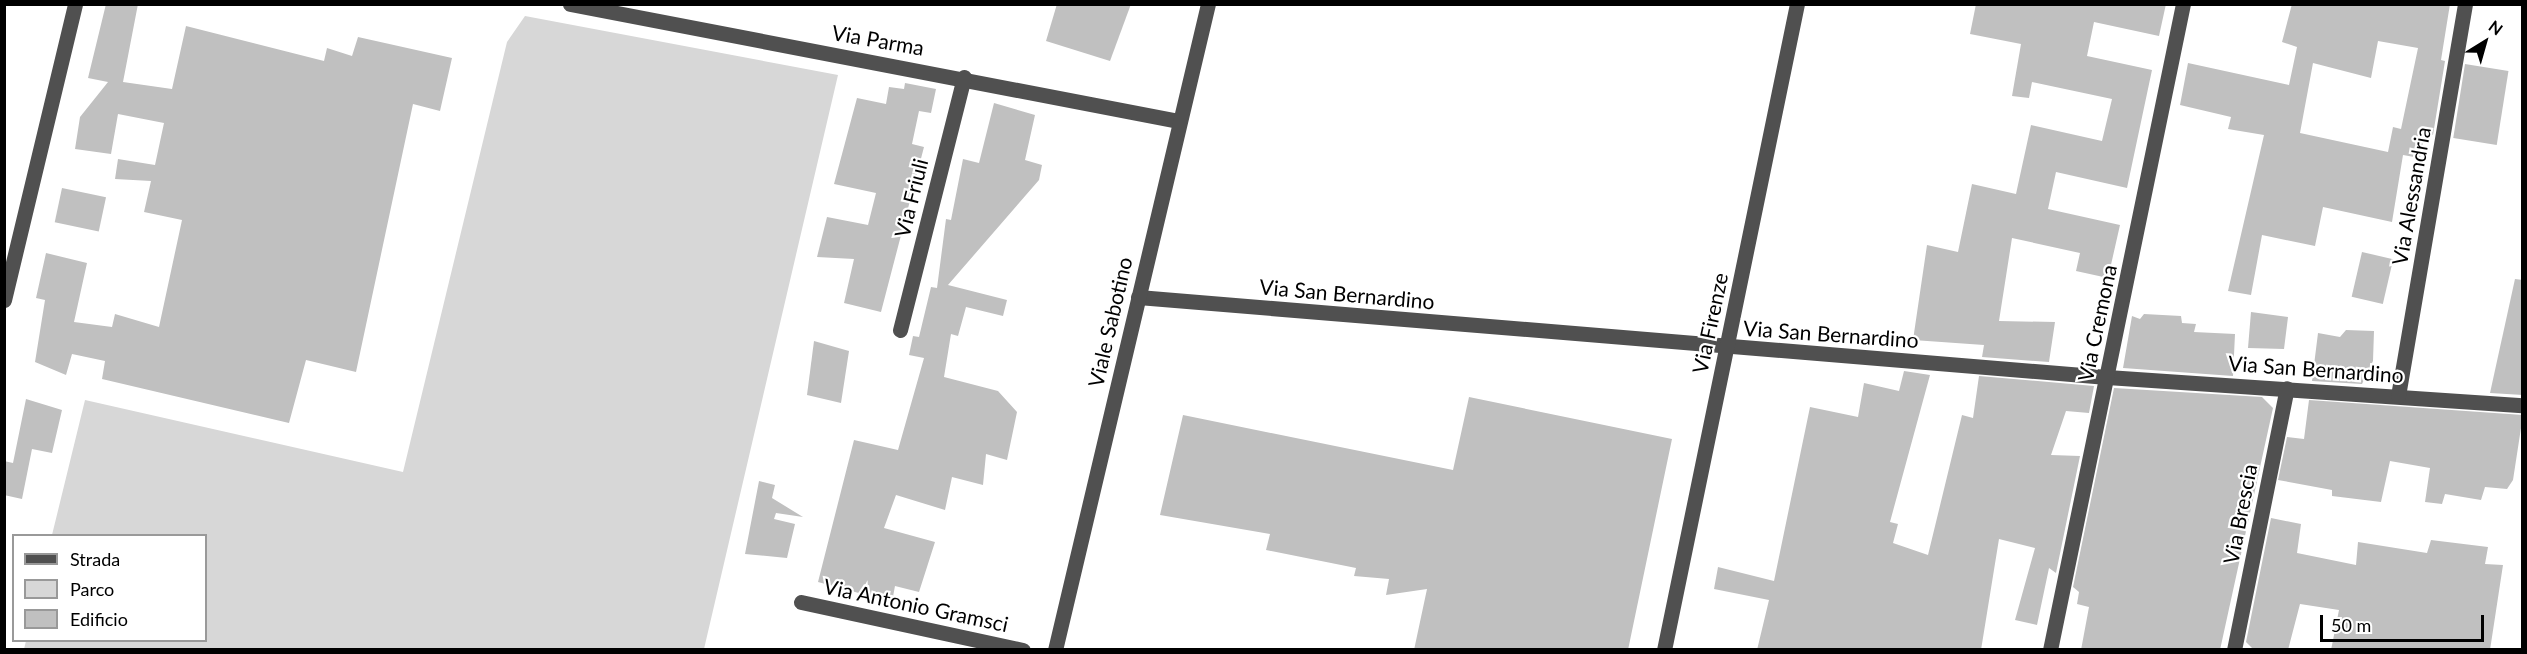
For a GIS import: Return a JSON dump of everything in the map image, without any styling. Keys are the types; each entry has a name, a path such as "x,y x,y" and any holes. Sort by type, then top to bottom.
{"street":[{"path":"4,300 75,4"},
{"name":"Via Parma","path":"570,4 964,77 1178,121"},
{"name":"Viale Sabotino","path":"1055,650 1178,121 1208,4"},
{"name":"Via Firenze","path":"1664,650 1797,4"},
{"name":"Via Cremona","path":"2050,650 2183,4"},
{"name":"Via Alessandria","path":"2398,396 2465,4"},
{"name":"Via Friuli","path":"900,330 964,77"},
{"name":"Via San Bernardino","path":"1138,297 2107,377 2523,405"},
{"name":"Via Brescia","path":"2234,650 2287,388"},
{"name":"Via Antonio Gramsci","path":"801,603 1023,650"}],"green space":[{"path":"525,16 838,75 704,649 24,649 26,642 207,642 207,534 52,534 85,400 403,472 507,42"}],"building":[{"path":"106,4 138,4 123,82 172,89 186,26 324,61 327,48 352,56 358,37 452,58 440,111 413,104 356,372 306,360 289,423 102,379 105,361 72,354 66,375 35,362 45,300 36,298 46,253 87,263 74,322 112,327 115,314 159,327 182,220 144,212 151,181 115,179 118,159 155,165 164,123 118,114 111,154 75,149 80,117 108,82 88,78"},
{"path":"1057,4 1131,4 1110,61 1046,41"},
{"path":"1976,4 2166,4 2159,36 2094,22 2087,56 2152,70 2127,188 2056,172 2048,209 2120,225 2108,278 2076,271 2080,253 2012,238 1999,321 2055,322 2049,362 1982,357 1984,345 1913,340 1927,245 1958,252 1972,184 2016,194 2031,125 2102,141 2112,99 2032,82 2029,98 2012,96 2021,44 1970,34"},
{"path":"2292,4 2450,4 2441,60 2445,61 2433,135 2425,133 2420,158 2403,155 2392,222 2323,207 2315,246 2262,235 2251,295 2228,291 2264,135 2228,129 2231,117 2180,105 2188,63 2289,85 2297,47 2282,42","holes":["2378,41 2418,48 2401,129 2393,127 2388,152 2300,133 2313,63 2371,78"]},
{"path":"2465,64 2508,71 2497,145 2453,138"},
{"path":"905,83 936,89 931,113 919,111 912,144 924,147 881,312 844,303 854,259 817,257 827,217 868,225 876,193 834,184 857,98 886,104 889,87 904,89"},
{"path":"994,103 1035,115 1025,160 1042,165 1039,180 948,285 1007,300 1003,316 966,307 958,336 951,334 944,377 998,391 1017,412 1007,460 986,454 983,485 952,477 945,510 896,495 884,528 935,542 919,592 895,586 892,602 818,582 854,440 898,450 924,358 909,355 913,336 919,337 931,287 937,288 946,219 951,220 963,159 979,163"},
{"path":"62,188 106,197 99,232 55,222"},
{"path":"2362,252 2393,259 2383,304 2352,297"},
{"path":"2515,279 2523,280 2523,395 2490,393"},
{"path":"2251,312 2288,317 2284,349 2248,348"},
{"path":"2144,314 2181,316 2182,323 2196,324 2194,332 2235,334 2233,376 2123,368 2132,316 2140,319"},
{"path":"2346,330 2374,331 2373,361 2362,384 2312,381 2318,333 2340,337"},
{"path":"814,341 849,351 841,403 807,395"},
{"path":"1904,371 1930,375 1890,522 1898,524 1893,543 1928,555 1962,415 1973,418 1979,376 2094,386 2089,413 2066,411 2051,455 2080,456 2056,573 2049,568 2037,625 2015,620 2035,548 1999,539 1981,650 1757,650 1769,600 1714,589 1718,567 1774,581 1810,407 1858,417 1864,383 1899,391"},
{"path":"2114,388 2262,397 2273,408 2220,650 2081,650 2089,607 2077,604 2079,592 2073,587"},
{"path":"1469,397 1672,439 1628,650 1414,650 1427,589 1386,595 1389,579 1354,576 1356,568 1266,550 1270,534 1160,515 1183,415 1453,470"},
{"path":"26,399 62,410 52,453 32,449 22,499 4,495 4,461 13,463"},
{"path":"2309,400 2523,415 2513,480 2507,489 2485,487 2481,500 2445,494 2442,504 2425,502 2430,468 2390,461 2381,502 2332,496 2332,490 2278,480 2287,437 2304,439"},
{"path":"759,481 775,485 772,498 803,517 776,513 774,519 795,524 787,558 745,554"},
{"path":"2271,518 2301,524 2297,553 2356,565 2358,542 2427,553 2431,540 2488,547 2485,564 2503,565 2490,650 2331,650 2339,610 2300,604 2288,650 2254,650 2246,642"}]}
